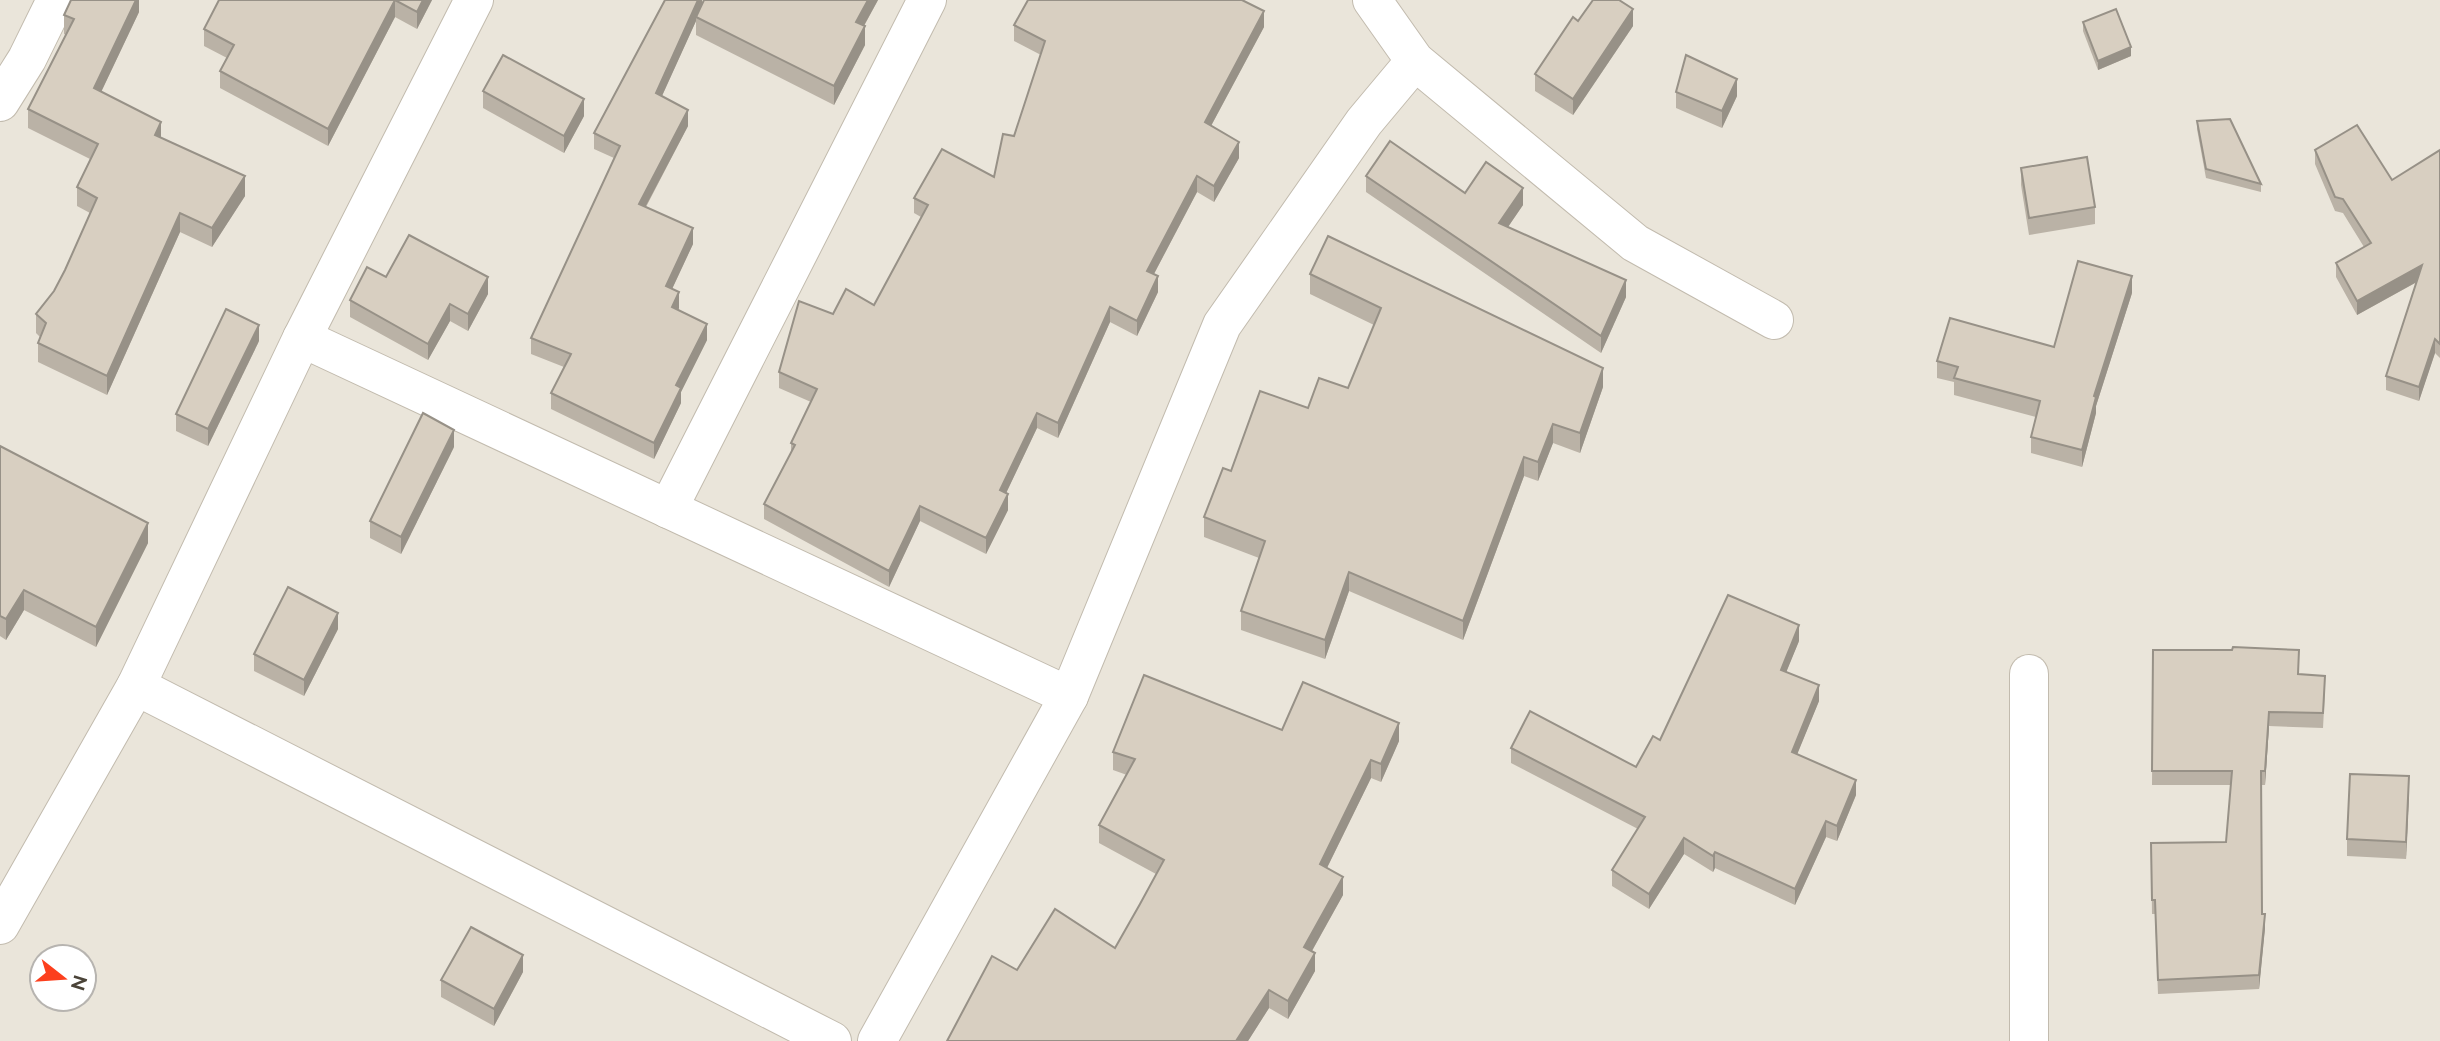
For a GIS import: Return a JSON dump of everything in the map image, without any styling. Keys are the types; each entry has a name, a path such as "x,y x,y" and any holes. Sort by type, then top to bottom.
{"street":[{"path":"0,102 27,59 56,0"},
{"path":"0,925 136,685 302,338 474,0"},
{"path":"668,509 928,0"},
{"path":"1372,0 1415,61 1635,243 1774,320"},
{"path":"877,1041 1069,696 1222,324 1364,122 1415,61"},
{"path":"302,338 1069,696"},
{"path":"2029,674 2029,1041"},
{"path":"136,685 832,1041"}],"shaded area":[{"path":"0,0 2440,0 2440,1041 0,1041"}],"building":[{"path":"71,0 136,0 94,88 161,122 155,135 245,176 212,228 180,213 107,376 38,343 46,323 36,314 54,291 97,198 77,187 98,144 28,109 74,19 64,15"},
{"path":"219,0 395,0 328,129 220,71 234,45 204,29"},
{"path":"395,0 423,0 417,12"},
{"path":"665,0 698,0 656,93 688,110 639,204 693,228 666,286 679,292 672,307 707,324 676,385 681,388 654,443 551,393 571,354 531,338 620,146 594,133"},
{"path":"704,0 868,0 856,22 865,26 834,86 696,17"},
{"path":"1028,0 1242,0 1264,11 1205,122 1239,142 1214,186 1197,176 1147,271 1158,276 1137,321 1110,307 1058,423 1037,413 1000,490 1008,494 986,538 920,506 889,571 764,504 795,445 791,443 817,389 779,372 799,301 833,314 846,289 874,305 928,205 914,198 942,149 994,177 1003,134 1014,136 1045,41 1014,25"},
{"path":"1593,0 1619,0 1633,9 1573,99 1535,74 1573,17 1578,21"},
{"path":"2116,9 2131,47 2098,61 2083,22"},
{"path":"503,55 584,99 564,136 483,91"},
{"path":"1686,55 1737,79 1722,111 1676,92"},
{"path":"2230,119 2261,184 2206,169 2197,121"},
{"path":"2357,125 2392,180 2440,150 2440,344 2435,339 2419,387 2386,376 2422,265 2357,301 2336,263 2371,243 2343,199 2335,197 2315,150"},
{"path":"1390,141 1465,193 1486,162 1523,188 1499,223 1626,280 1601,336 1366,176"},
{"path":"2087,157 2095,207 2029,218 2021,168"},
{"path":"409,235 488,277 468,314 450,304 428,344 350,300 367,267 386,277"},
{"path":"1328,236 1603,368 1580,433 1553,424 1538,462 1524,457 1463,621 1349,572 1325,640 1241,611 1265,541 1204,517 1223,468 1231,471 1260,391 1308,408 1319,378 1348,388 1381,308 1310,274"},
{"path":"2078,261 2132,276 2094,396 2096,397 2082,450 2031,437 2040,401 1954,378 1958,367 1937,361 1950,318 2054,347"},
{"path":"226,309 259,325 208,429 176,414"},
{"path":"423,413 454,430 401,537 370,521"},
{"path":"0,446 148,523 96,627 24,590 6,619 0,616"},
{"path":"288,587 338,613 304,680 254,654"},
{"path":"1728,595 1799,625 1781,670 1819,685 1792,752 1856,780 1837,826 1826,821 1795,889 1715,852 1713,856 1684,838 1649,894 1612,870 1645,817 1511,748 1530,711 1636,767 1653,736 1660,740"},
{"path":"2233,647 2299,650 2298,674 2325,676 2323,713 2269,712 2265,771 2261,771 2262,914 2265,914 2259,975 2158,980 2151,843 2226,842 2232,771 2152,771 2153,650 2232,650"},
{"path":"1144,675 1282,730 1303,682 1399,723 1381,764 1371,760 1320,864 1343,877 1304,947 1315,953 1288,1001 1269,990 1236,1041 947,1041 992,956 1017,970 1055,909 1115,948 1164,860 1099,825 1135,759 1113,752"},
{"path":"2350,774 2409,776 2406,842 2347,839"},
{"path":"471,927 523,955 494,1009 441,980"}]}
